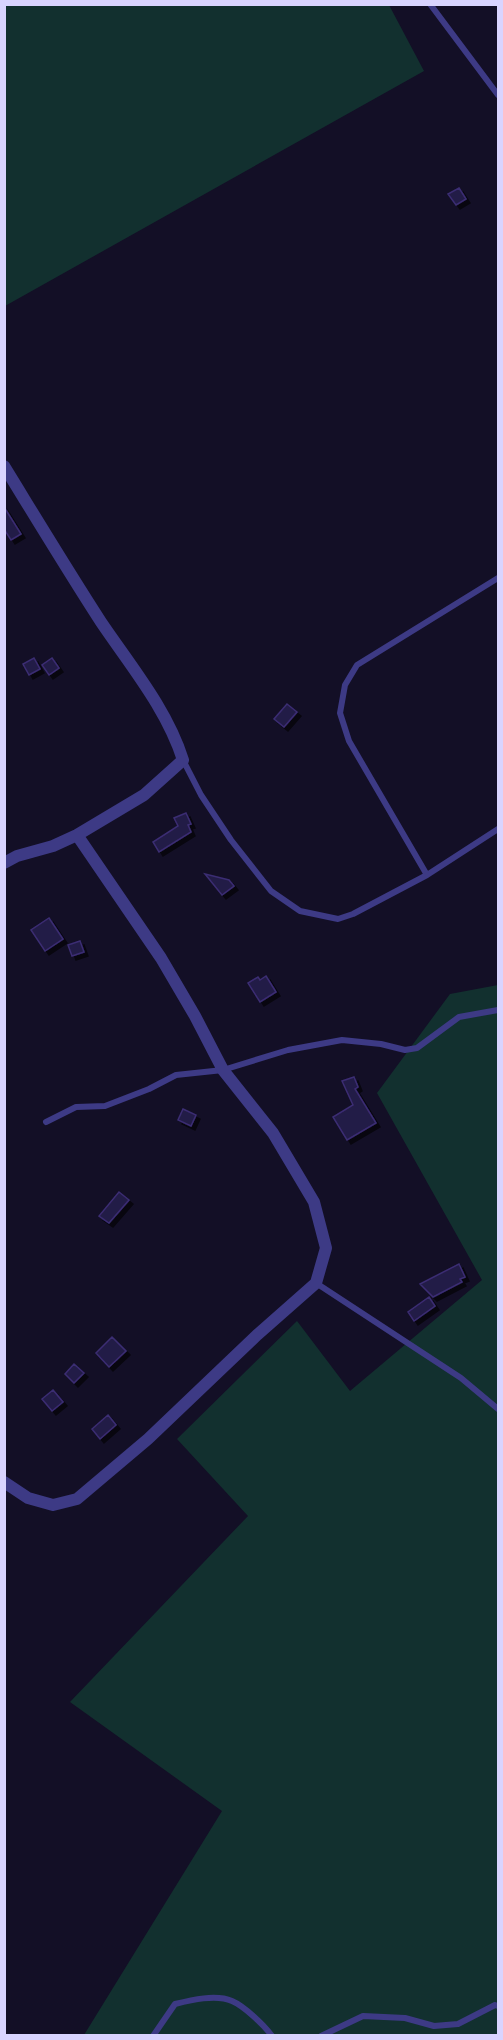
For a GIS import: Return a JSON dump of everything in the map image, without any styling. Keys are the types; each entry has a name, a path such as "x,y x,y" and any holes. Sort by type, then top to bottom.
{"street":[{"path":"4,466 71,576 158,708 178,744 183,760 144,795 76,835 53,846 17,856 4,863"},
{"path":"4,1482 28,1498 45,1503 53,1504 77,1499 148,1439 257,1335 316,1283 326,1248 314,1202 273,1133 223,1070 161,958 76,835"}],"lane":[{"path":"430,4 498,95"},
{"path":"427,874 349,741 340,713 345,686 357,666 498,579"},
{"path":"183,760 201,795 238,849 271,891 300,911 338,919 353,914 427,874 498,829"},
{"path":"46,1122 76,1107 105,1106 176,1075 223,1070 288,1050 342,1040 381,1044 405,1050 417,1048 459,1017 498,1010"},
{"path":"316,1283 461,1378 498,1409"},
{"path":"153,2036 175,2004 204,1998 232,2001 252,2015 272,2036"},
{"path":"321,2036 333,2028 363,2016 405,2018 434,2026 458,2024 495,2005 498,2006"}],"green space":[{"path":"5,4 389,5 424,71 5,306"},
{"path":"498,985 498,2035 84,2035 222,1811 70,1702 248,1516 177,1439 297,1321 350,1391 482,1280 377,1093 450,994"}],"building":[{"path":"459,188 466,199 456,205 448,194"},
{"path":"4,507 21,534 11,540 4,529"},
{"path":"34,658 40,669 29,675 23,664"},
{"path":"52,658 59,668 49,675 42,665"},
{"path":"287,704 297,712 284,727 274,719"},
{"path":"186,813 191,824 188,825 191,832 159,852 153,842 178,826 174,818"},
{"path":"205,874 229,880 234,886 222,895"},
{"path":"49,918 63,939 45,951 31,930"},
{"path":"80,941 84,952 72,956 68,945"},
{"path":"266,976 276,992 260,1002 248,983 258,977 260,980"},
{"path":"354,1077 358,1087 355,1089 376,1123 347,1140 333,1117 353,1105 342,1081"},
{"path":"183,1109 196,1115 191,1126 178,1120"},
{"path":"119,1192 129,1200 109,1223 99,1216"},
{"path":"459,1264 465,1277 460,1279 462,1282 433,1297 420,1284"},
{"path":"429,1297 435,1306 414,1321 408,1312"},
{"path":"112,1337 126,1351 109,1367 96,1353"},
{"path":"74,1364 84,1373 74,1383 65,1374"},
{"path":"53,1390 63,1402 52,1411 42,1399"},
{"path":"108,1415 116,1425 100,1439 92,1429"}]}
